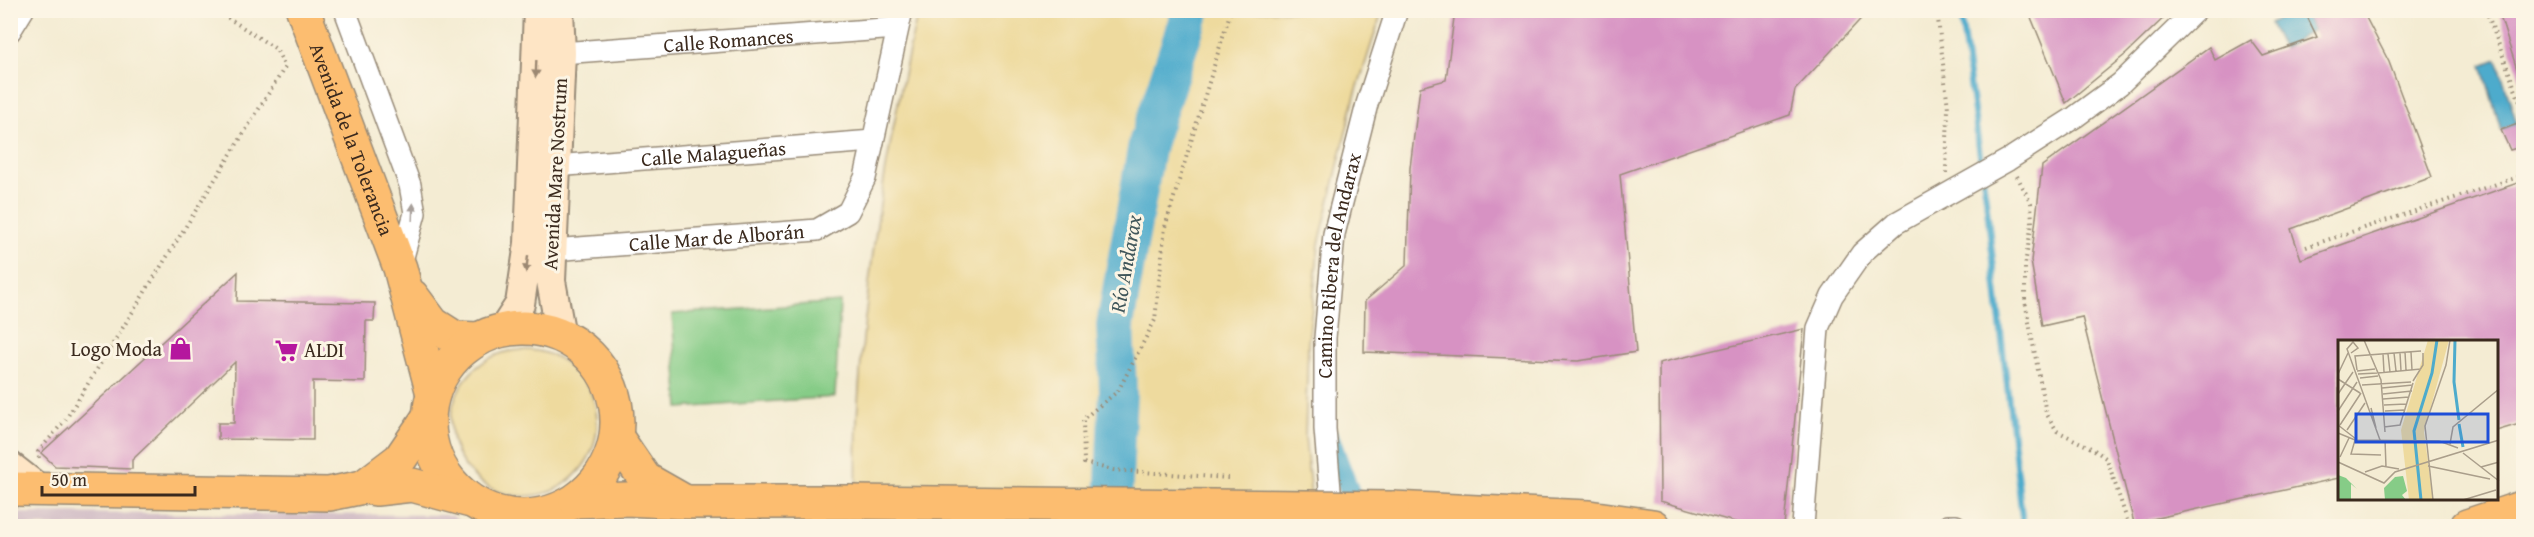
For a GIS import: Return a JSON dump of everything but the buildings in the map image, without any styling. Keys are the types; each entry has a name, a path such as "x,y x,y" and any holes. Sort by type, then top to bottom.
{"main road":[{"name":"Avenida de la Tolerancia","path":"303,10 403,278 430,406"},
{"name":"Avenida de la Tolerancia","path":"403,278 433,324 455,338 491,334"},
{"path":"363,487 400,459 430,406 443,372 459,353 491,334 532,328 561,336 587,352 607,377 617,407 617,438 609,462 600,477 568,511"},
{"path":"430,406 433,451 442,472 485,512"},
{"path":"617,438 645,479 687,502"},
{"path":"30,482 329,494 363,487 376,489 396,485 417,485 485,512 514,517 568,511 626,499 687,502 1392,508 1589,517 1653,526"},
{"path":"2467,526 2523,507"}],"street":[{"path":"10,31 23,10"},
{"name":"Avenida de la Tolerancia","path":"345,10 410,185 415,213 403,278"},
{"name":"Avenida Mare Nostrum","path":"491,334 520,304 529,243 538,10"},
{"name":"Avenida Mare Nostrum","path":"559,10 561,53 552,250 553,302 561,336"},
{"name":"Camino Ribera del Andarax","path":"1333,526 1325,429 1325,338 1334,234 1367,104 1397,10"},
{"path":"1803,526 1818,328 1832,296 1862,253 1896,222 2008,160 2075,117 2120,84 2196,10"},
{"name":"Calle Romances","path":"561,53 899,20"},
{"name":"Calle Mar de Alborán","path":"552,250 817,230 835,222 848,212 865,178 899,20"},
{"name":"Calle Malagueñas","path":"555,166 873,141"},
{"path":"10,466 30,482"},
{"path":"1948,526 1956,526"}],"path":[{"path":"30,482 38,452 66,419 285,67 278,50 216,10"},
{"path":"1113,470 1084,463 1083,419 1118,391 1155,320 1165,227 1231,10"},
{"path":"1937,10 1948,108 1953,190"},
{"path":"2487,10 2523,113"},
{"path":"2008,160 2031,203 2032,223 2025,264 2025,302 2046,413 2057,431 2093,449 2107,459 2129,526"},
{"path":"2306,247 2523,175"}],"shaded area":[{"path":"11,513 452,515 466,526 11,526"}],"green space":[{"path":"840,302 835,397 679,408 672,314"}],"sand":[{"path":"918,11 1382,11 1354,99 1319,244 1308,344 1305,437 1314,526 857,526 857,418 867,304 888,157"},
{"path":"524,350 552,356 576,371 591,395 597,423 591,451 576,475 552,490 524,496 496,490 472,475 457,451 451,423 457,395 472,371 496,356"}],"water":[{"path":"2292,11 2304,11 2313,30 2283,49 2270,23"},
{"path":"2497,59 2517,124 2501,130 2482,65"}],"waterway":[{"name":"Río Andarax","path":"1112,526 1118,391 1115,325 1147,144 1191,10"},
{"path":"1960,10 1986,199 2023,526"},
{"path":"1329,438 1362,526"}],"place":[{"name":"Logo Moda","path":"180,349"},
{"name":"ALDI","path":"286,350"}]}
